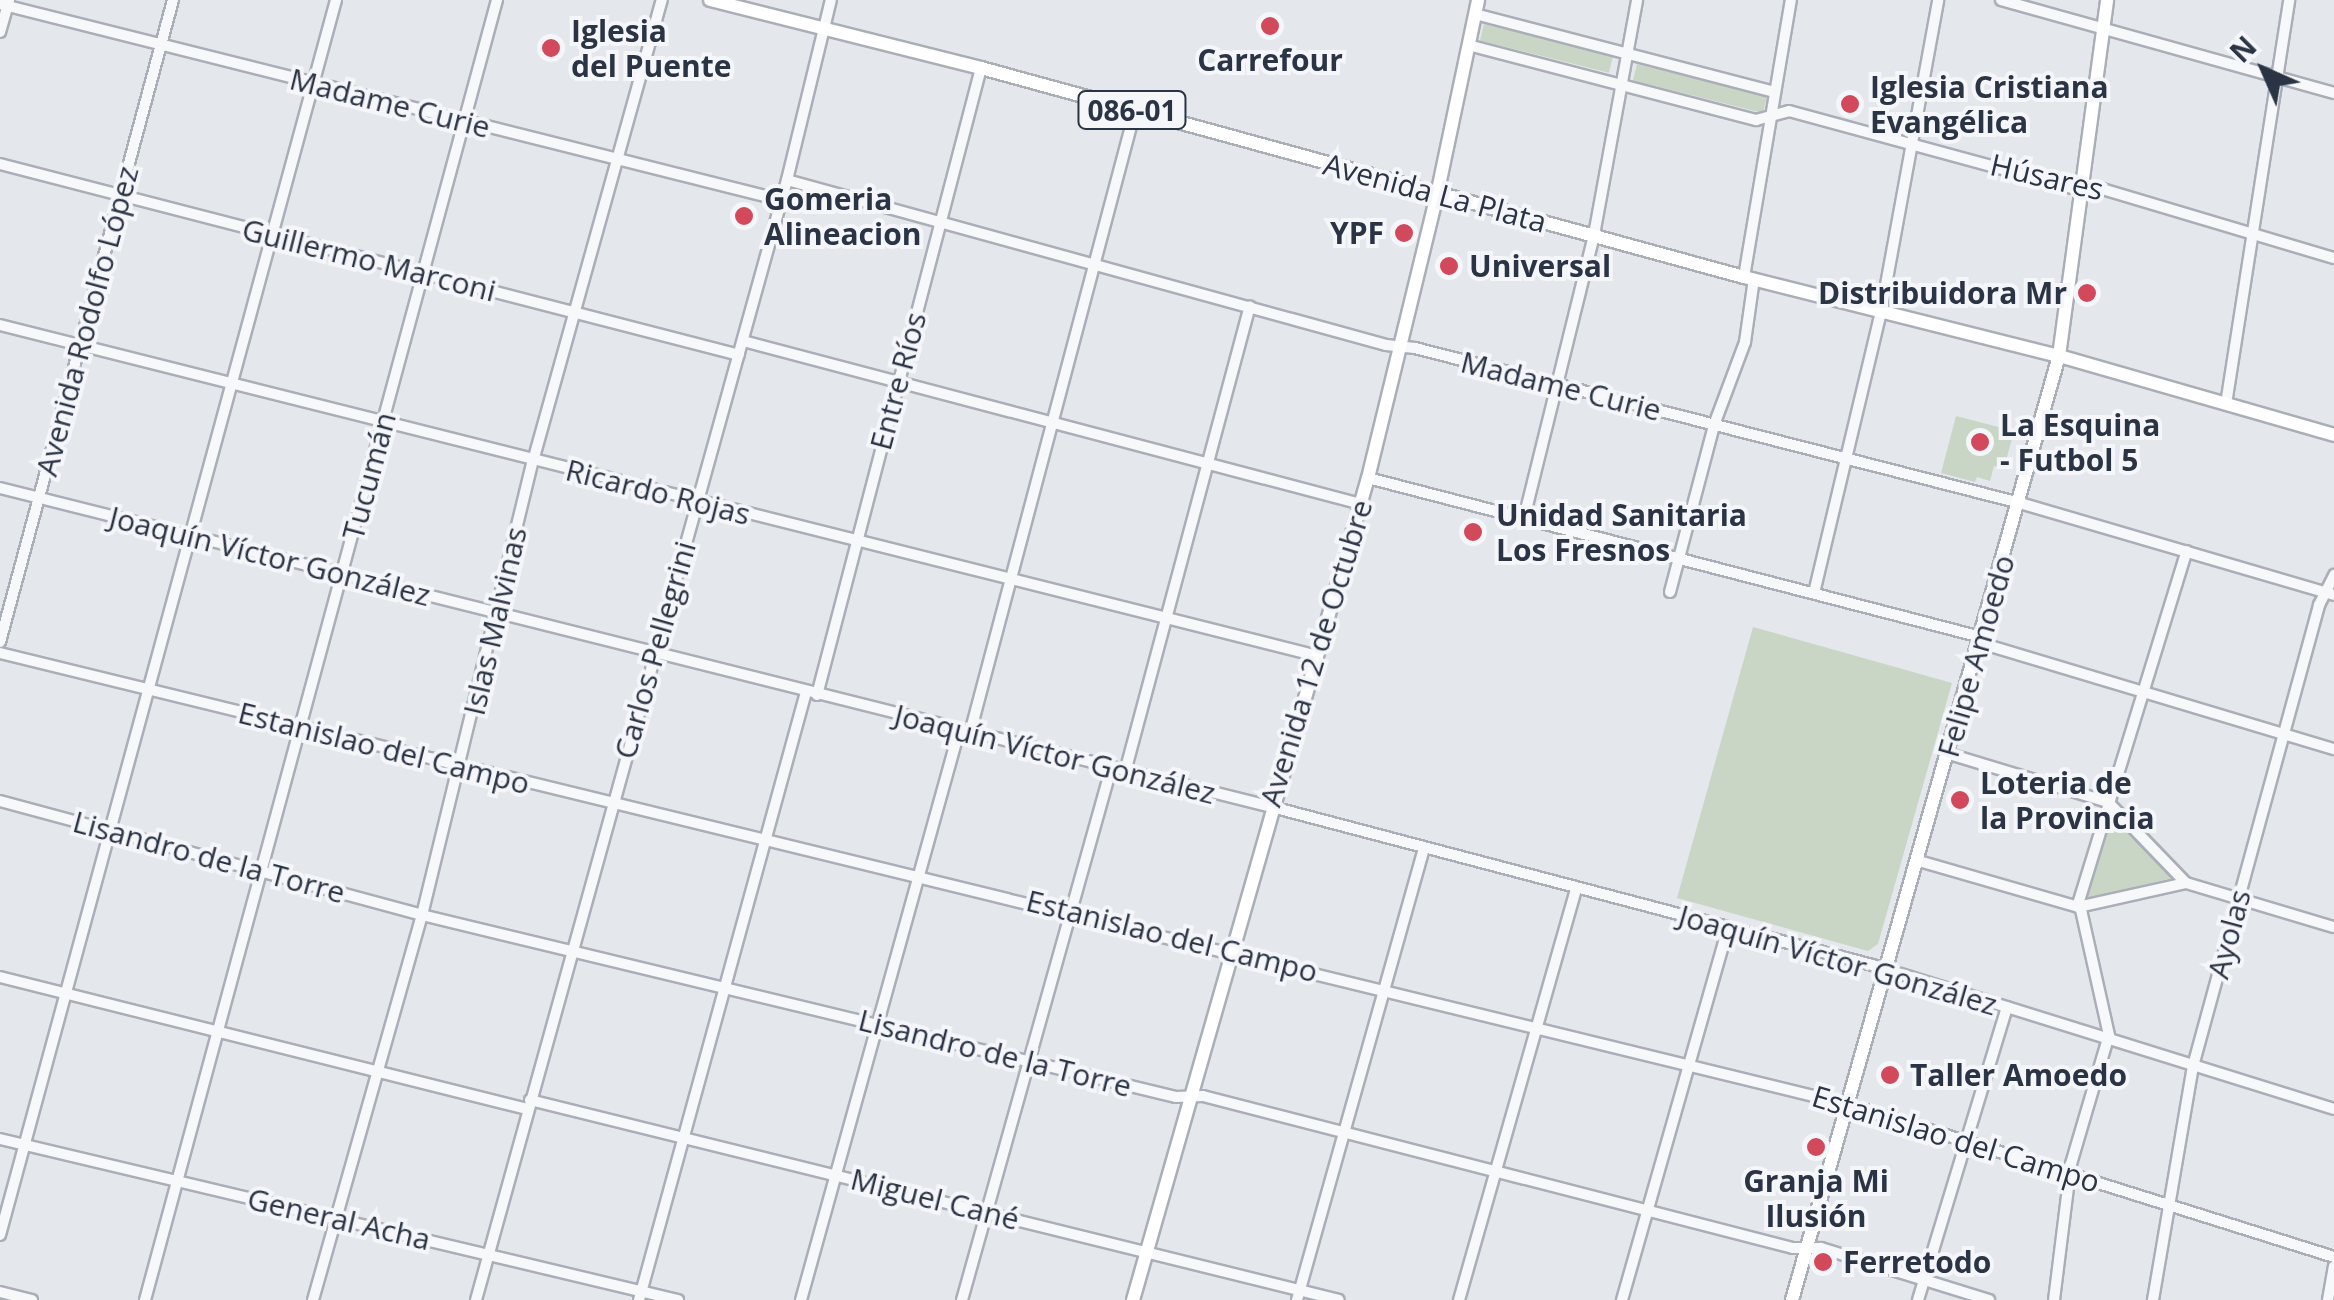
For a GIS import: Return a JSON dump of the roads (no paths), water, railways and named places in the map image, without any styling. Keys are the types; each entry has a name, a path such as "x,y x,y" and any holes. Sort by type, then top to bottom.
{"main road":[{"name":"Avenida La Plata","path":"710,0 980,68 1749,278 2059,356 2334,435"},
{"name":"Felipe Amoedo","path":"1792,1300 2059,356 2107,0"},
{"name":"Avenida 12 de Octubre","path":"1132,1300 1368,478 1437,195 1476,7"}],"street":[{"name":"Avenida Rodolfo López","path":"0,642 173,0"},
{"path":"0,1235 336,0"},
{"name":"Tucumán","path":"146,1300 259,870 498,0"},
{"name":"Islas Malvinas","path":"314,1300 461,768 533,461 662,0"},
{"name":"Carlos Pellegrini","path":"476,1300 787,180 832,0"},
{"path":"1524,518 1594,234 1637,0"},
{"path":"1670,592 1714,425 1746,342 1749,278 1774,92 1791,0"},
{"path":"1814,593 1881,312 1938,0"},
{"path":"2001,0 2334,93"},
{"path":"2226,404 2290,0"},
{"name":"Madame Curie","path":"5,3 160,46 781,200"},
{"path":"0,32 5,3"},
{"path":"1476,7 1626,54 1774,92"},
{"name":"Húsares","path":"1468,45 1756,120 1788,111 2080,188 2102,188 2334,258"},
{"name":"Entre Ríos","path":"641,1296 766,839 857,542 980,68"},
{"path":"801,1300 917,874 1012,580 1135,111"},
{"name":"Guillermo Marconi","path":"0,164 739,354"},
{"name":"Madame Curie","path":"787,180 1250,307 2020,503 2330,593"},
{"path":"1125,772 1250,307"},
{"name":"Ricardo Rojas","path":"0,324 697,503 1318,656"},
{"path":"742,341 1361,504"},
{"path":"1368,478 1814,593 2334,749"},
{"name":"Joaquín Víctor González","path":"0,488 1272,807 1728,927 1888,970 2334,1109"},
{"path":"2054,1300 2070,1174 2108,1039 2078,907 2187,551"},
{"name":"Ayolas","path":"2153,1300 2193,1066 2283,734 2334,575"},
{"name":"Estanislao del Campo","path":"0,653 1850,1104 2334,1256"},
{"path":"1949,754 2108,802 2186,883"},
{"path":"962,1300 1111,769"},
{"name":"Lisandro de la Torre","path":"0,801 573,952 1029,1062 1188,1097 1203,1096 1650,1211 1821,1248 1989,1300"},
{"path":"1299,1295 1424,848"},
{"path":"1919,861 2078,907 2186,883 2334,927"},
{"path":"1459,1300 1576,888"},
{"path":"1622,1300 1728,927"},
{"name":"Miguel Cané","path":"0,977 379,1073 528,1104 1146,1250 1299,1295 1339,1300"},
{"path":"1918,1300 2007,1007"},
{"name":"General Acha","path":"0,1139 488,1254 641,1296 678,1300"},
{"path":"2328,1300 2334,1267"},
{"path":"0,1292 32,1300"}],"place":[{"name":"Carrefour","path":"1270,26"},
{"name":"Iglesia del Puente","path":"551,48"},
{"name":"Iglesia Cristiana Evangélica","path":"1850,104"},
{"name":"Gomeria Alineacion","path":"744,216"},
{"name":"YPF","path":"1404,233"},
{"name":"Universal","path":"1449,266"},
{"name":"Distribuidora Mr","path":"2087,293"},
{"name":"La Esquina - Futbol 5","path":"1980,442"},
{"name":"Unidad Sanitaria Los Fresnos","path":"1473,532"},
{"name":"Loteria de la Provincia","path":"1960,800"},
{"name":"Taller Amoedo","path":"1890,1075"},
{"name":"Granja Mi Ilusión","path":"1816,1147"},
{"name":"Ferretodo","path":"1823,1262"}]}
